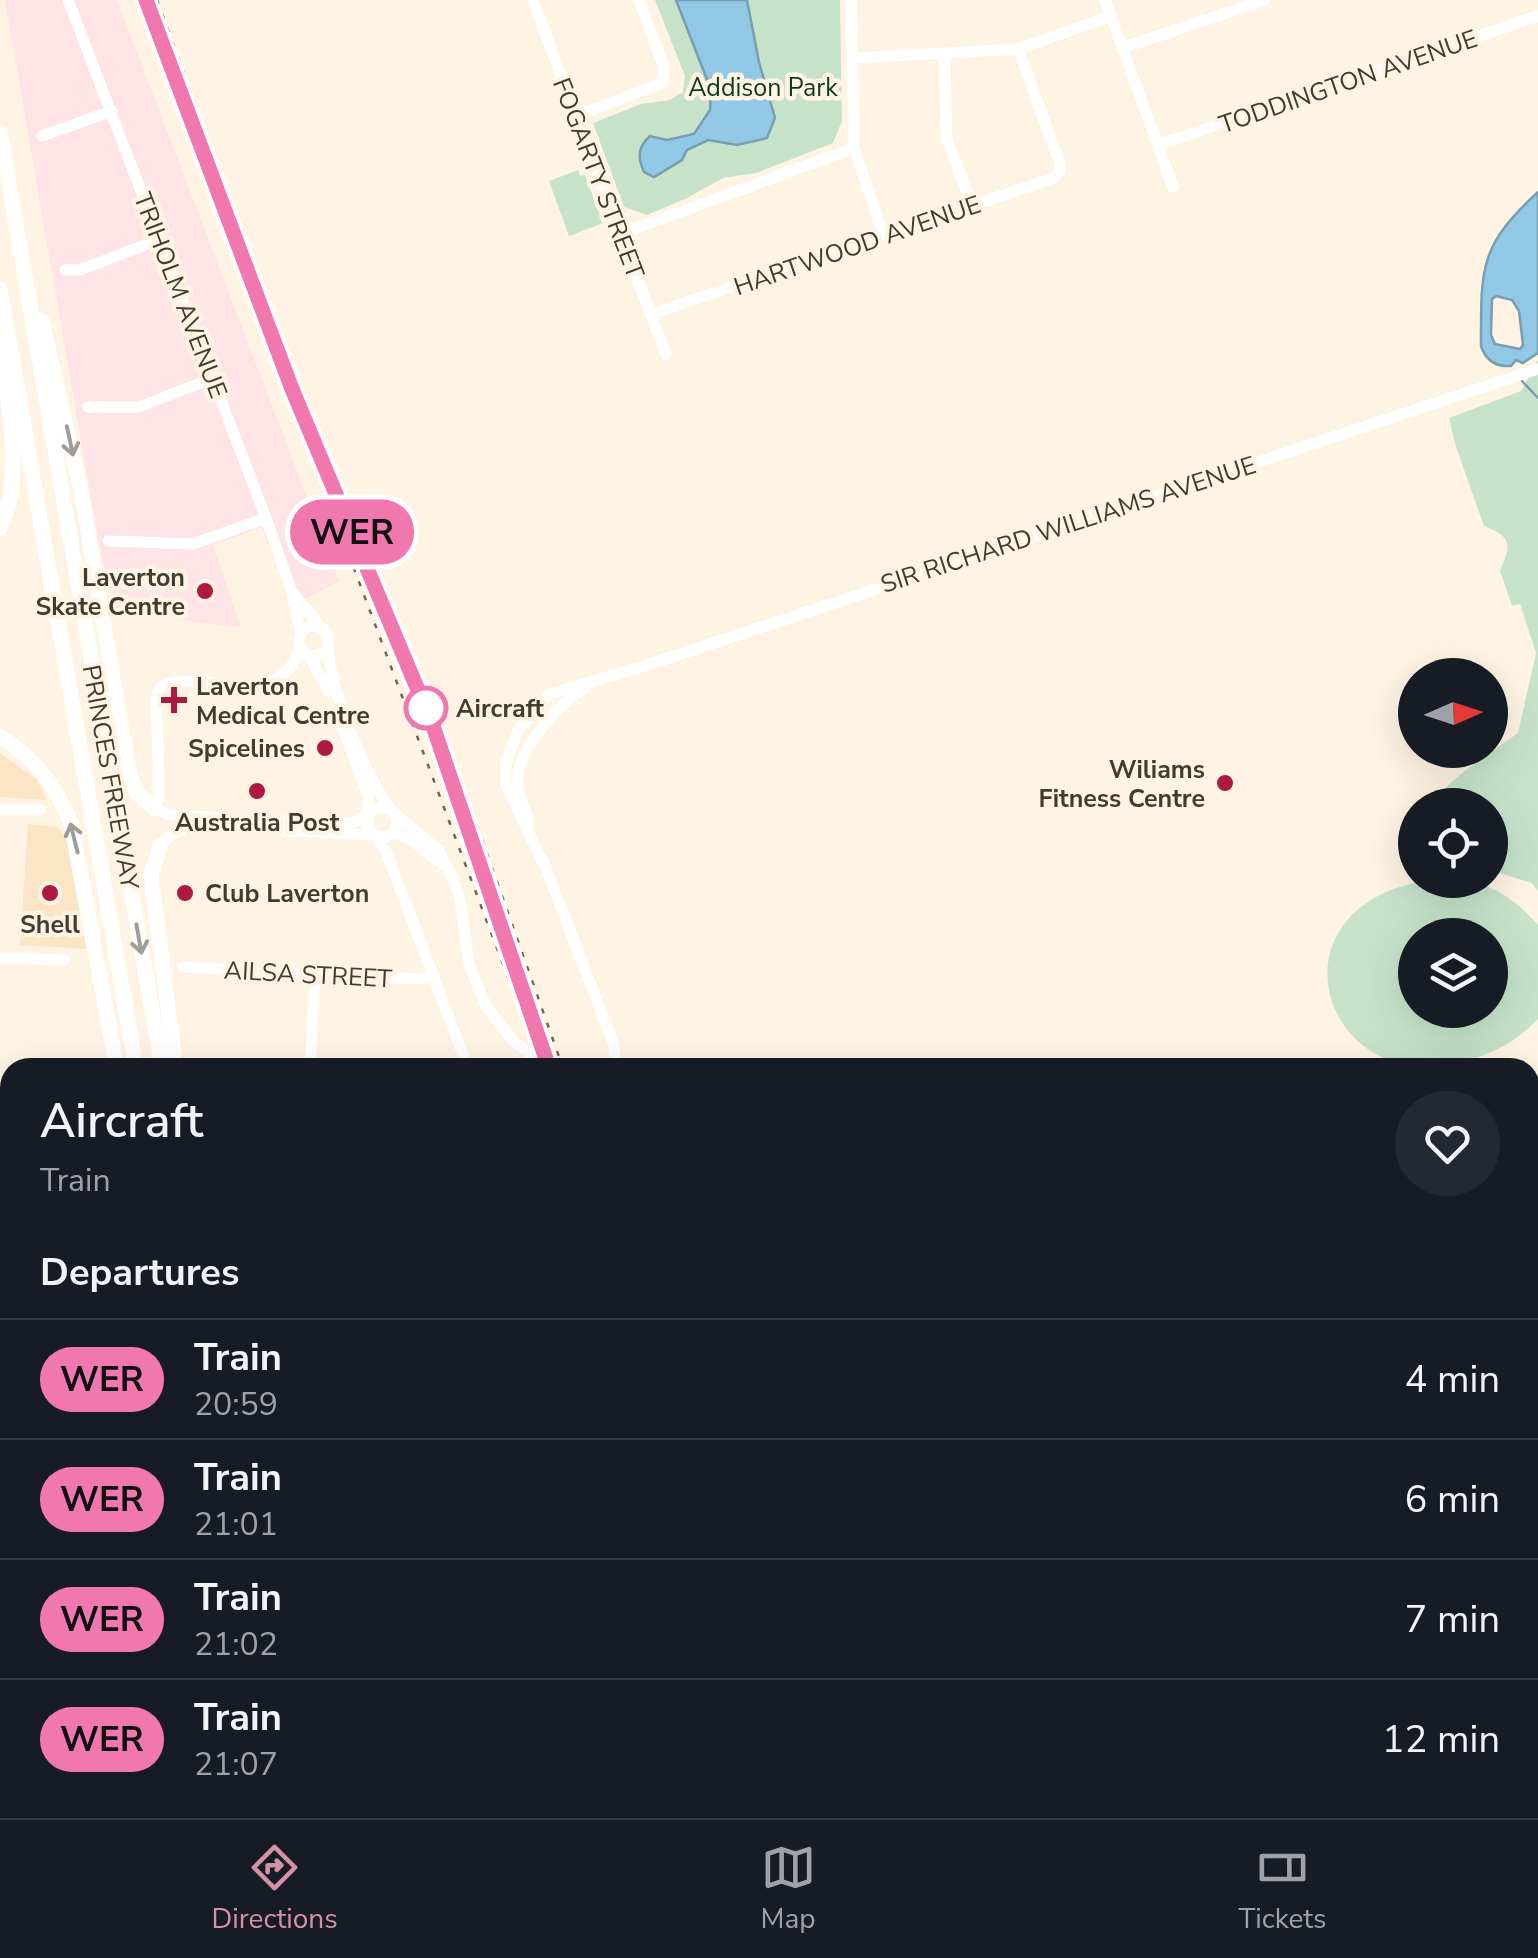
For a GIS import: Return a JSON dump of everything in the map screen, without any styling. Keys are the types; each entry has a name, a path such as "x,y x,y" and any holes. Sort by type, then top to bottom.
{"highway":[{"name":"PRINCES FREEWAY","path":"0,132 160,1058"},
{"path":"7,176 75,462 128,767 138,795 154,809"},
{"name":"PRINCES FREEWAY","path":"0,288 134,1058"},
{"path":"0,344 13,470 11,496 0,528"},
{"path":"0,737 37,765 54,786 71,823 115,1058"},
{"path":"160,846 151,876 175,1058"}],"street":[{"name":"TRIHOLM AVENUE","path":"68,0 266,518 292,590 302,634"},
{"name":"FOGARTY STREET","path":"533,0 666,355"},
{"path":"576,116 662,82 664,67 639,0"},
{"path":"851,0 854,148 884,236"},
{"path":"1105,0 1173,187"},
{"path":"1218,0 1224,14"},
{"path":"1123,48 1266,0"},
{"path":"852,58 1018,49 1111,16"},
{"name":"TODDINGTON AVENUE","path":"1158,145 1538,16"},
{"name":"HARTWOOD AVENUE","path":"651,314 1049,180 1060,171 1060,162 1018,49"},
{"path":"944,54 947,139 972,206"},
{"path":"42,136 112,111"},
{"path":"620,234 854,148"},
{"path":"65,270 80,270 161,239"},
{"name":"SIR RICHARD WILLIAMS AVENUE","path":"616,1058 543,863 506,782 509,752 522,724 549,694 1538,368"},
{"path":"88,406 139,407 212,378"},
{"path":"108,541 193,544 266,518"},
{"name":"TRIHOLM AVENUE","path":"292,590 326,636 335,688 373,782 391,809"},
{"path":"449,870 411,840 393,833 376,835 216,822 154,809 159,796 156,698 162,686 256,685 282,674 304,655 322,654 326,636 314,627 302,634 300,644 304,655 324,679 368,796 368,827 376,835 402,894 464,1058"},
{"name":"SIR RICHARD WILLIAMS AVENUE","path":"543,863 518,780 522,762 566,700 598,681"},
{"path":"522,724 538,736"},
{"path":"299,827 352,824 381,808 391,809 436,848 459,894 469,964 480,995 501,1028 535,1058"},
{"path":"0,809 40,810"},
{"path":"391,809 396,823 393,833 402,894"},
{"path":"160,846 181,828 216,822"},
{"path":"0,958 64,960"},
{"name":"AILSA STREET","path":"182,968 419,980 434,976"},
{"path":"310,1058 314,974"},
{"name":"SIR RICHARD WILLIAMS AVENUE","path":"608,1031 608,1058"}],"shaded area":[{"path":"5,0 117,0 339,581 292,607 262,527 213,545 241,628 115,611 100,551"},
{"path":"0,753 37,780 47,800 0,797"},
{"name":"Shell","path":"28,824 58,827 67,841 86,949 20,945"}],"green space":[{"name":"Addison Park","path":"655,0 840,0 842,121 833,143 756,173 723,178 647,215 624,207 593,123 641,104 670,100 683,92 685,76"},
{"path":"578,170 580,176 585,175 603,223 569,236 549,181"},
{"path":"1538,360 1538,891 1532,883 1508,876 1508,788 1445,788 1468,768 1508,768 1508,740 1518,733 1536,653 1520,604 1512,606 1500,571 1507,543 1500,534 1484,526 1449,418 1521,391"},
{"path":"1398,890 1398,898 1508,898 1538,925 1538,1019 1502,1047 1475,1058 1388,1058 1372,1052 1344,1026 1330,992 1329,957 1345,923 1378,896"}],"water":[{"path":"676,0 747,0 775,118 767,138 737,145 708,140 687,150 682,160 654,177 644,172 640,162 646,140 650,136 667,140 694,134 710,110 711,90"},
{"path":"1538,192 1538,353 1523,363 1516,360 1506,366 1489,359 1481,346 1483,277 1494,244","holes":["1496,296 1512,300 1519,311 1523,345 1520,349 1495,344 1491,335 1492,299"]}],"waterway":[{"path":"1522,381 1538,398"}],"railway":[{"path":"140,0 154,38"},
{"path":"157,0 304,401 441,724 559,1058"},
{"path":"306,441 538,1058"}],"train":[{"name":"WER","path":"146,0 292,389 433,726 546,1058"}],"place":[{"name":"Laverton Skate Centre","path":"205,591"},
{"name":"Laverton Medical Centre","path":"174,700"},
{"name":"Aircraft","path":"426,708"},
{"name":"Spicelines","path":"325,748"},
{"name":"Wiliams Fitness Centre","path":"1225,783"},
{"name":"Australia Post","path":"257,791"},
{"name":"Shell","path":"50,893"},
{"name":"Club Laverton","path":"185,893"}]}
